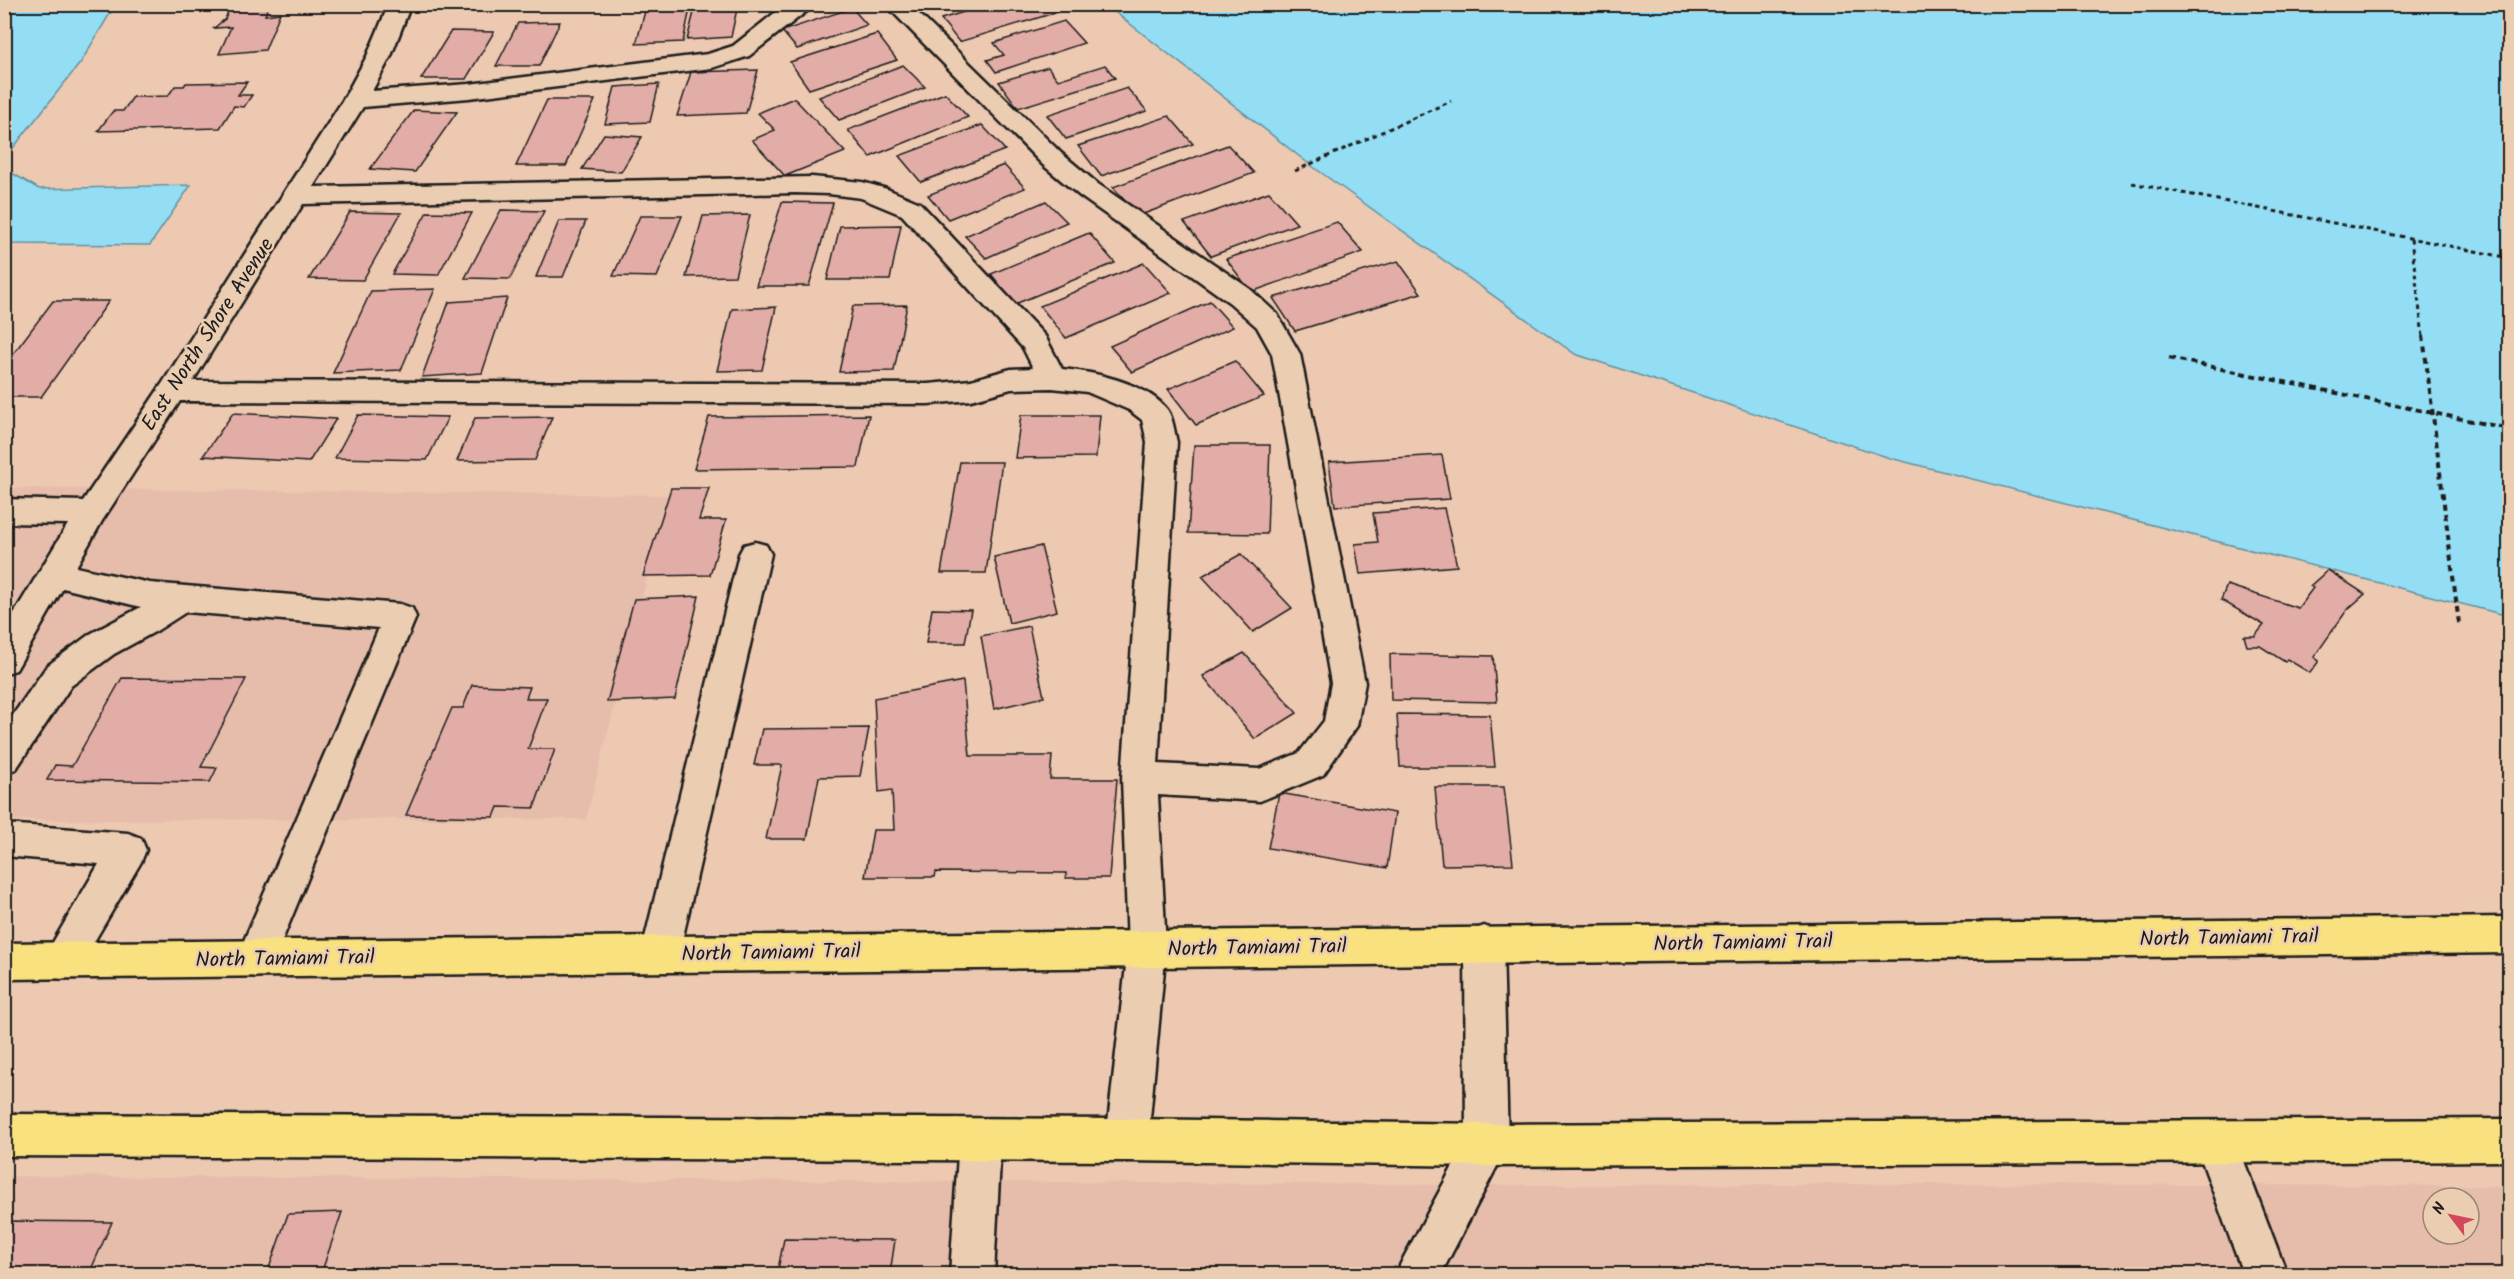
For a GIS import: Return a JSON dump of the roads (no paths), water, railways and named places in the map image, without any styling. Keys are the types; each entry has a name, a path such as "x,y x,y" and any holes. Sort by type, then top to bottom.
{"main road":[{"name":"North Tamiami Trail","path":"4,961 2510,935"},
{"path":"4,1135 1127,1140 1487,1145 2510,1140"}],"street":[{"name":"East North Shore Avenue","path":"4,660 91,513 172,391 355,100 379,56 400,4"},
{"path":"355,100 501,88 712,61 741,51 794,9 805,4"},
{"path":"896,4 1052,159 1089,190 1240,296 1267,321 1286,354 1348,683 1340,726 1311,764 1260,785 1140,778"},
{"path":"296,196 808,184 828,184 861,189 889,196 911,209 1035,343 1052,378"},
{"path":"172,391 928,394 970,390 1011,379 1052,378 1088,381 1111,389 1139,403 1155,415 1162,442 1140,778 1147,948 1127,1140"},
{"path":"4,511 91,513"},
{"path":"660,954 754,554"},
{"path":"56,573 79,581 150,596 400,617 255,959"},
{"path":"9,743 59,676 102,644 146,621 180,598"},
{"path":"4,840 128,850 61,961"},
{"path":"1418,1275 1487,1145 1484,945"},
{"path":"972,1275 980,1140"},
{"path":"2217,1142 2265,1275"}],"water":[{"path":"12,5 115,5 81,62 5,158 4,27"},
{"path":"1106,5 2509,5 2509,616 1890,458 1575,354 1309,164"},
{"path":"5,169 39,189 191,185 150,245 5,244"}]}
